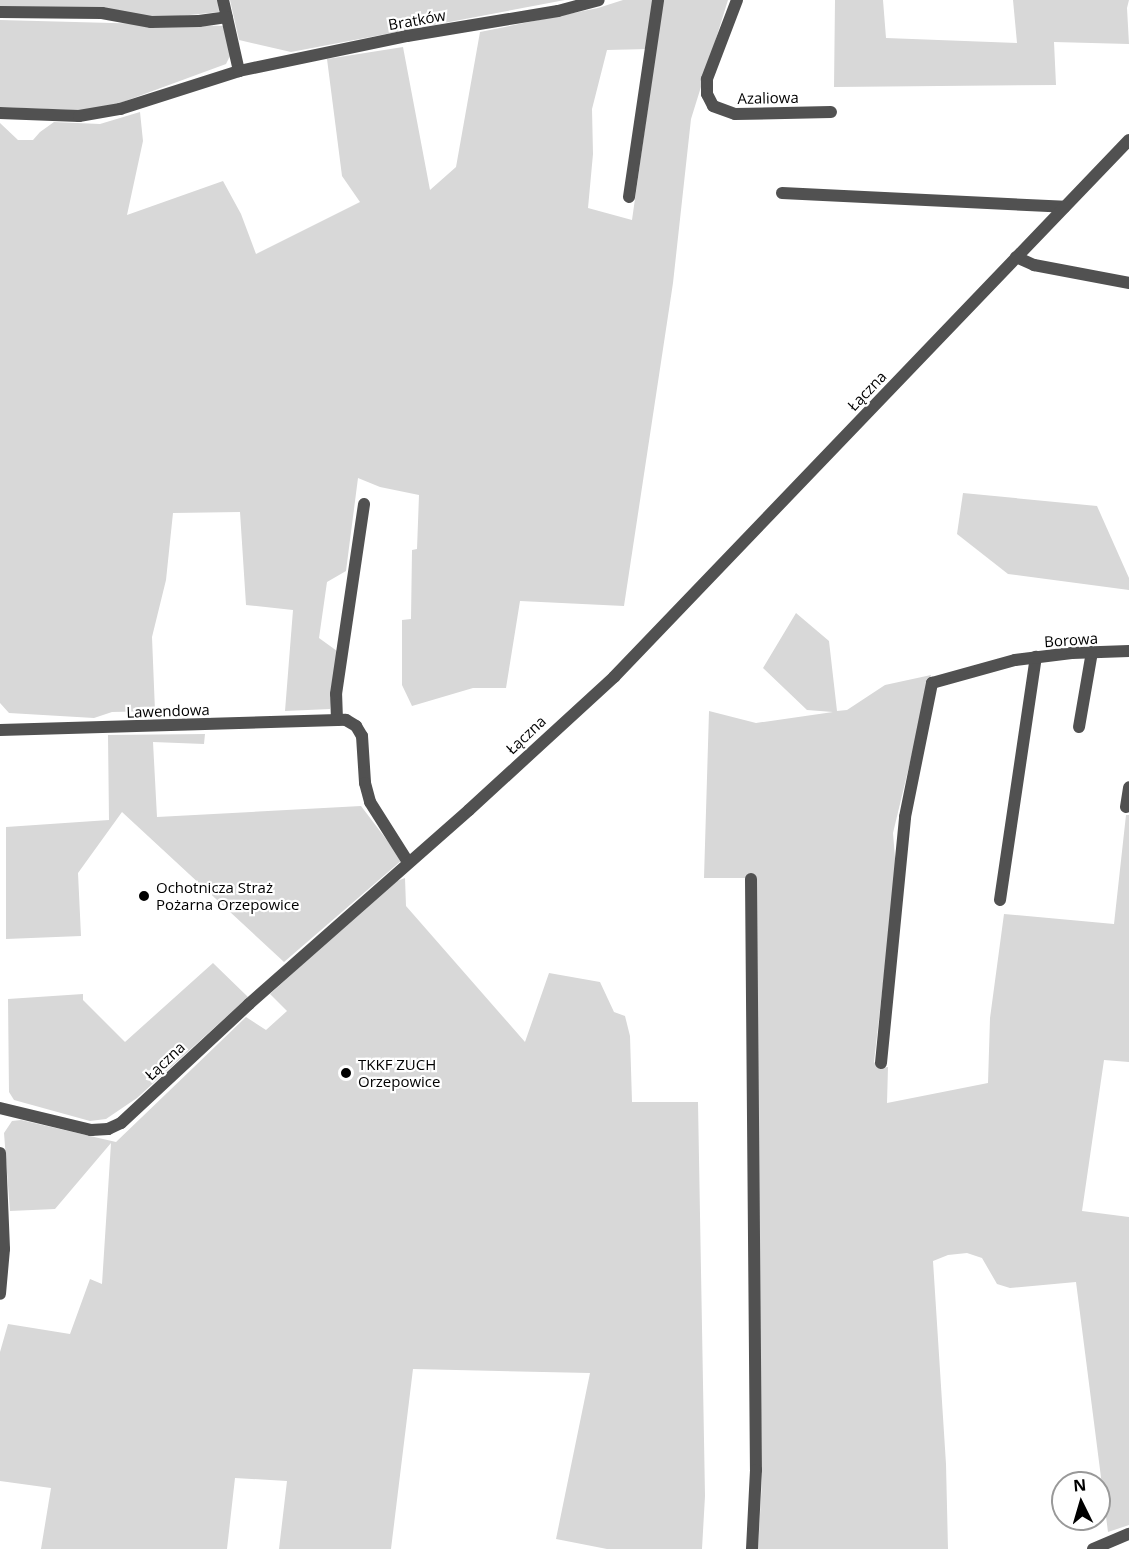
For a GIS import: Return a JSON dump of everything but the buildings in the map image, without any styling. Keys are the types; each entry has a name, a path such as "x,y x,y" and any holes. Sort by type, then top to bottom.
{"street":[{"path":"224,0 239,71"},
{"name":"Bratków","path":"0,113 79,116 120,109 239,71 407,36 558,11 599,0"},
{"path":"629,197 658,0"},
{"name":"Azaliowa","path":"736,0 706,79 706,94 713,106 735,114 831,112"},
{"path":"0,12 102,13 151,22 199,21 227,17"},
{"name":"Łączna","path":"0,1108 91,1130 108,1129 121,1123 249,1004 469,810 614,676 1129,140"},
{"path":"782,193 1065,207"},
{"path":"1016,257 1034,265 1129,283"},
{"path":"364,504 336,694 337,720 352,722 360,730 363,741 365,783 370,802 408,862"},
{"name":"Borowa","path":"881,1063 905,817 932,683 1015,660 1092,652 1129,651"},
{"path":"1079,727 1092,652"},
{"path":"1000,900 1036,657"},
{"name":"Lawendowa","path":"0,730 337,720"},
{"path":"1126,807 1129,788"},
{"path":"751,879 756,1470 752,1549"},
{"path":"0,1153 4,1262 0,1294"},
{"path":"1093,1549 1114,1544 1129,1534"}],"shaded area":[{"path":"0,0 218,0 219,12 150,19 0,7"},
{"path":"230,0 565,0 291,52 239,40"},
{"path":"623,0 656,0 648,49 607,50 592,109 593,154 588,208 632,220 663,0 728,0 691,119 673,283 624,606 520,601 506,688 473,688 412,706 402,685 402,620 411,619 412,550 417,549 419,495 380,487 358,478 346,571 327,582 319,638 337,651 330,709 285,711 293,610 246,605 240,512 173,513 166,580 152,637 155,711 112,712 94,718 9,713 0,703 0,123 18,140 33,140 54,122 100,124 140,112 143,141 127,215 223,181 241,214 256,254 360,202 342,176 327,59 403,47 430,190 456,167 480,32 598,8"},
{"path":"835,0 883,0 886,38 1017,43 1013,0 1129,0 1127,8 1129,44 1054,42 1056,85 834,87"},
{"path":"0,20 224,26 230,56 226,64 90,114 73,110 0,107"},
{"path":"963,493 1097,506 1129,578 1129,590 1008,574 957,534"},
{"path":"796,613 829,641 837,711 847,710 885,685 931,675 893,833 896,870 874,1062 879,1068 888,1067 887,1103 988,1083 990,1018 1004,914 1114,924 1126,815 1129,815 1129,1062 1104,1060 1082,1211 1129,1217 1129,1525 1111,1531 1111,1471 1100,1471 1076,1282 1010,1288 997,1284 982,1258 967,1253 948,1255 933,1261 946,1464 948,1549 758,1549 762,1480 753,878 704,878 709,711 756,723 833,712 807,710 763,668"},
{"path":"205,734 204,744 153,742 157,817 361,806 402,860 284,962 122,812 78,873 81,936 6,939 6,827 109,820 108,735"},
{"path":"405,878 406,906 525,1042 549,973 600,982 614,1012 625,1016 630,1036 632,1102 698,1102 705,1496 702,1549 607,1549 556,1539 590,1373 413,1369 391,1549 279,1549 287,1481 235,1478 227,1549 41,1549 51,1488 0,1481 0,1352 8,1324 70,1334 90,1279 102,1284 111,1143 55,1209 10,1211 4,1133 12,1121 21,1120 116,1142 246,1017 266,1030 287,1011 270,994 353,918 397,881"},
{"path":"213,963 248,997 137,1098 106,1119 90,1121 14,1100 9,1092 8,999 83,994 83,1000 125,1042"}],"place":[{"name":"Ochotnicza Straż Pożarna Orzepowice","path":"144,896"},
{"name":"TKKF ZUCH Orzepowice","path":"346,1073"}]}
